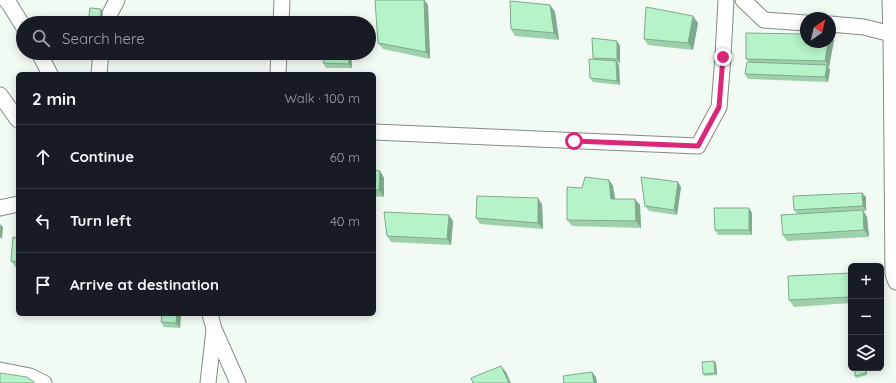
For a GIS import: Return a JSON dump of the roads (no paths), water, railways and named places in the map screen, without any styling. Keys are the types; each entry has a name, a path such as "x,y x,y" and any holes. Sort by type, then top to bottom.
{"street":[{"path":"6,0 16,16"},
{"path":"109,16 117,0"},
{"path":"281,16 282,0"},
{"path":"376,132 698,146 719,107 726,0"},
{"path":"743,0 764,20 800,23"},
{"path":"890,0 894,34 893,274 896,282"},
{"path":"836,25 864,27 894,34"},
{"path":"43,60 49,72"},
{"path":"99,72 100,60"},
{"path":"278,72 279,60"},
{"path":"0,95 16,117"},
{"path":"0,208 16,204"},
{"path":"211,316 214,329 238,383"},
{"path":"208,383 214,329"},
{"path":"0,370 30,376 44,383"}]}
